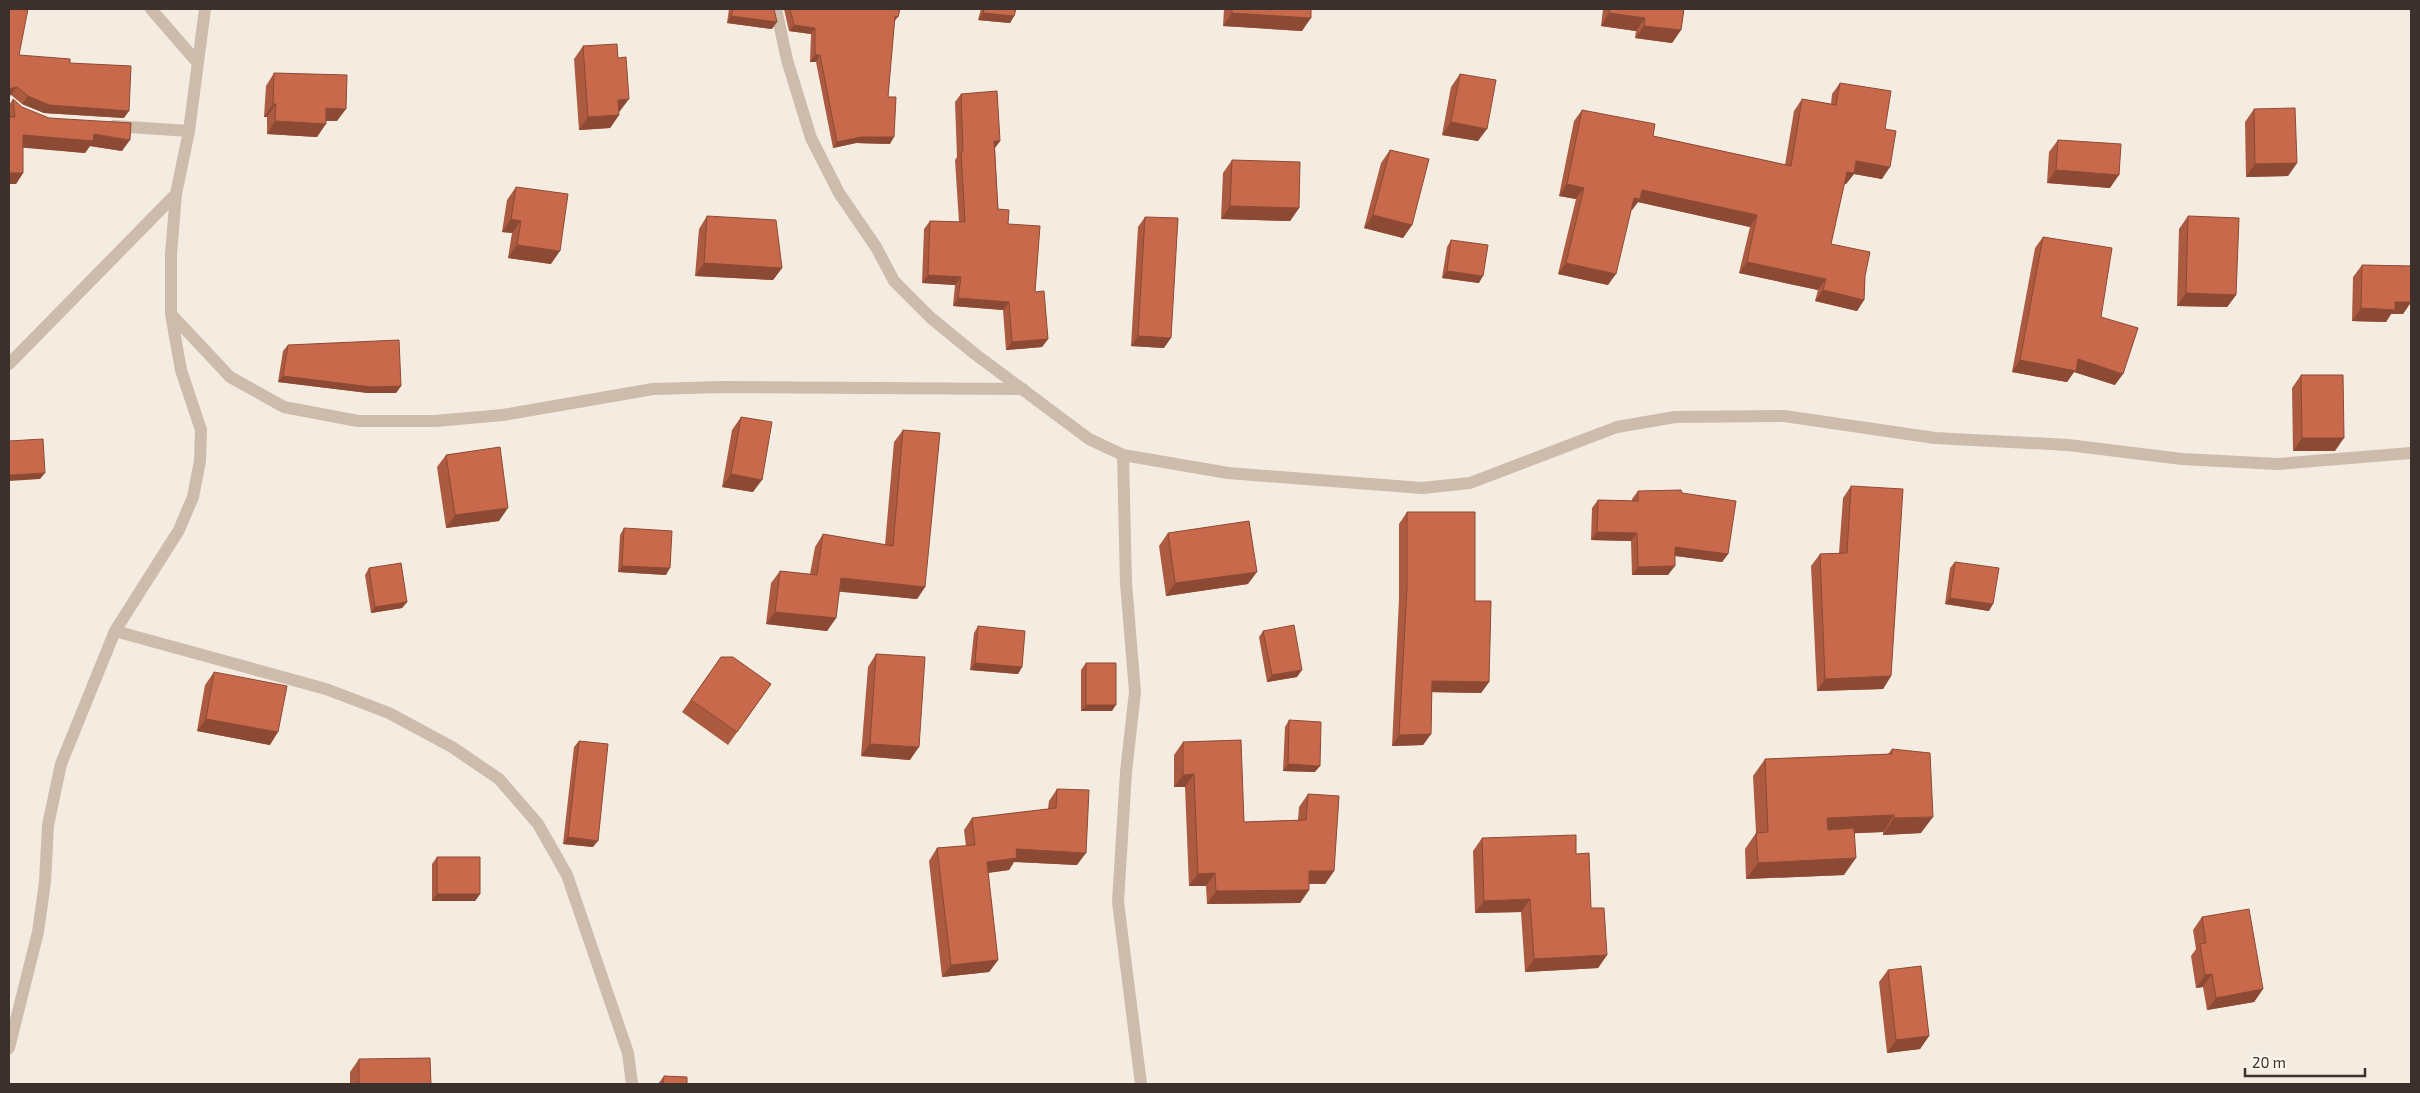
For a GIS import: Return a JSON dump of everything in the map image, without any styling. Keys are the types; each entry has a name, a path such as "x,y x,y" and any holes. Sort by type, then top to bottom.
{"street":[{"path":"151,9 198,62"},
{"path":"9,1048 38,932 45,882 48,825 61,764 115,631 179,530 193,497 200,461 201,430 181,370 170,314 171,254 176,194 189,131 205,9"},
{"path":"776,9 787,60 811,138 839,193 876,248 894,281 931,318 1023,389 1089,439 1123,455 1228,474 1422,488 1470,483 1617,427 1675,417 1784,416 1935,438 2068,445 2182,459 2278,464 2411,453"},
{"path":"100,125 189,131"},
{"path":"9,364 176,194"},
{"path":"170,314 230,377 284,407 358,421 435,421 503,414 653,389 722,387 1023,389"},
{"path":"1123,455 1126,583 1135,692 1126,772 1118,902 1141,1084"},
{"path":"115,631 326,689 388,713 452,747 499,779 538,824 568,875 628,1053 632,1084"}],"building":[{"path":"9,9 28,9 19,55 70,59 70,63 131,66 129,111 49,105 28,96 17,87 9,89"},
{"path":"733,9 774,9 777,22 731,16"},
{"path":"790,9 900,9 898,17 895,16 888,97 896,97 894,137 861,137 837,142 820,55 815,55 815,28 794,25"},
{"path":"984,9 1016,9 1014,16 983,13"},
{"path":"1232,9 1311,9 1311,18 1232,13"},
{"path":"1610,9 1684,9 1681,30 1644,26 1645,18 1609,13"},
{"path":"617,44 618,58 626,57 629,99 618,100 619,115 588,117 583,46"},
{"path":"274,73 347,75 346,109 326,108 326,124 275,121 276,104 273,104"},
{"path":"1460,74 1496,80 1487,129 1451,122"},
{"path":"1840,83 1891,91 1885,129 1896,131 1890,167 1856,161 1854,173 1847,172 1831,244 1870,252 1865,276 1864,300 1823,290 1826,279 1747,262 1757,215 1642,190 1640,199 1634,198 1616,274 1566,263 1584,188 1567,184 1582,110 1655,124 1653,136 1791,166 1802,99 1836,105"},
{"path":"997,91 1000,141 994,141 998,209 1009,210 1008,224 1040,226 1035,292 1044,291 1048,339 1012,342 1009,302 958,298 961,277 928,275 930,221 965,222 961,152 963,151 961,94"},
{"path":"13,99 22,107 49,118 131,123 130,140 94,134 93,141 23,135 23,173 9,173 9,117 15,117"},
{"path":"2295,108 2297,163 2255,164 2254,109"},
{"path":"2058,140 2121,144 2119,175 2056,170"},
{"path":"1390,150 1429,159 1412,225 1373,215"},
{"path":"1232,160 1300,162 1299,208 1230,206"},
{"path":"516,187 568,194 560,251 517,245 521,221 511,219"},
{"path":"707,216 776,220 782,268 704,263"},
{"path":"2188,216 2239,218 2236,295 2186,293"},
{"path":"1145,217 1178,218 1171,338 1138,336"},
{"path":"2043,237 2112,248 2101,317 2138,328 2123,374 2078,359 2076,371 2020,360"},
{"path":"1451,240 1488,245 1483,276 1447,271"},
{"path":"2362,265 2411,266 2411,302 2395,302 2395,310 2361,308"},
{"path":"399,340 401,386 372,387 283,376 288,345"},
{"path":"2301,375 2343,375 2344,438 2302,438"},
{"path":"741,417 772,422 762,480 731,474"},
{"path":"903,430 940,433 925,587 841,578 836,618 775,612 780,571 817,575 823,534 893,546"},
{"path":"43,439 45,473 9,475 9,441"},
{"path":"500,447 508,508 455,515 446,455"},
{"path":"1851,486 1903,489 1891,676 1825,679 1820,554 1847,553"},
{"path":"1681,490 1682,493 1736,501 1728,554 1675,547 1675,566 1638,567 1637,533 1597,532 1598,500 1638,501 1638,491"},
{"path":"1407,512 1475,512 1475,601 1491,601 1489,682 1432,681 1431,734 1399,735 1407,588"},
{"path":"1249,521 1257,572 1175,583 1168,533"},
{"path":"624,528 672,531 670,568 622,566"},
{"path":"1955,562 1999,568 1993,604 1950,598"},
{"path":"401,563 407,602 375,607 369,568"},
{"path":"1294,625 1302,670 1272,675 1263,631"},
{"path":"978,626 1025,631 1022,667 975,663"},
{"path":"876,654 925,657 919,747 870,744"},
{"path":"721,657 733,657 771,684 737,732 691,700"},
{"path":"1086,663 1116,663 1116,705 1086,705"},
{"path":"214,672 287,686 278,732 206,719"},
{"path":"1289,720 1321,722 1320,766 1288,764"},
{"path":"1241,740 1244,822 1306,820 1308,794 1339,796 1334,871 1309,871 1309,890 1216,891 1215,873 1198,874 1194,774 1183,775 1183,742"},
{"path":"579,741 608,744 598,841 568,837"},
{"path":"1892,749 1930,753 1933,817 1894,818 1894,815 1827,818 1828,830 1854,828 1856,858 1758,863 1756,833 1768,832 1765,759 1892,754"},
{"path":"1057,789 1089,790 1086,853 1016,849 1017,858 987,862 998,960 951,965 937,848 975,845 972,818 1056,808"},
{"path":"1576,835 1576,854 1589,853 1591,908 1604,908 1607,955 1534,959 1530,899 1484,901 1482,838"},
{"path":"437,857 480,857 480,894 437,894"},
{"path":"2249,909 2263,989 2216,998 2212,974 2205,975 2200,944 2206,943 2202,917"},
{"path":"1921,966 1929,1036 1896,1040 1888,970"},
{"path":"430,1058 431,1084 359,1084 359,1059"},
{"path":"664,1076 687,1077 687,1084 663,1084"}]}
